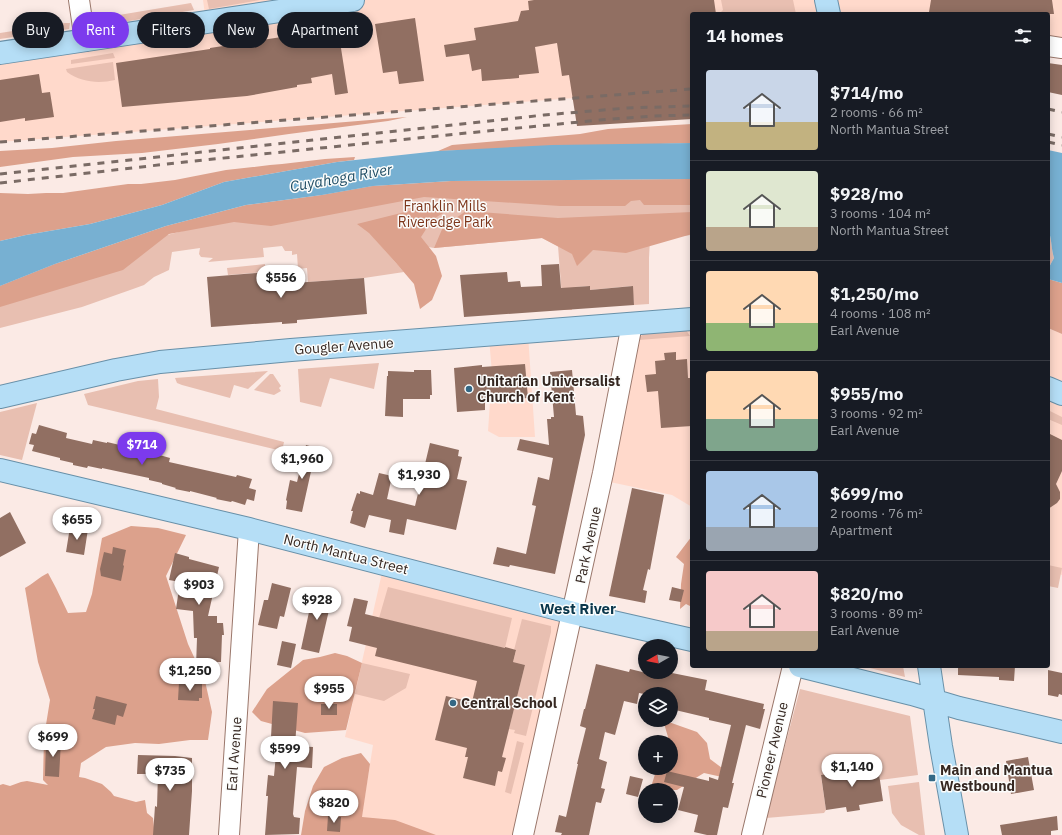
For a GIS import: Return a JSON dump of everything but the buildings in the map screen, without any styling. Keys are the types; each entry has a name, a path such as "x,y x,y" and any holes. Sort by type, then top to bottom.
{"main road":[{"path":"129,33 323,2 353,0"},
{"path":"826,0 828,12"},
{"path":"0,53 72,42"},
{"name":"Gougler Avenue","path":"0,397 109,371 160,362 292,350 690,319"},
{"path":"1050,389 1062,394"},
{"name":"North Mantua Street","path":"0,470 249,529 573,613 690,640"},
{"path":"808,668 959,708 1062,732"},
{"path":"929,668 957,835"}],"street":[{"path":"79,0 81,12"},
{"path":"1050,46 1062,48"},
{"name":"Park Avenue","path":"523,835 603,473 632,324"},
{"name":"Earl Avenue","path":"229,835 249,529"},
{"name":"Pioneer Avenue","path":"752,835 793,668"}],"shaded area":[{"path":"203,0 826,0 829,12 690,12 690,89 0,142 0,53 33,48 64,48 64,43 72,42 72,48 129,48 129,34 137,32 137,48 205,48"},
{"path":"828,0 1062,0 1062,47 1050,45 1050,12 830,12"},
{"path":"407,117 388,121 218,144 142,153 73,157 0,167 0,151 52,148 116,141"},
{"path":"690,124 690,143 438,151 452,145 580,134 608,129"},
{"path":"355,157 354,160 224,182 162,205 90,224 0,241 0,193 63,193 128,184 175,180 226,170"},
{"path":"690,179 690,205 644,205 640,200 631,201 625,206 560,206 424,197 271,226 234,222 169,234 123,270 0,307 0,286 55,264 166,226 246,205 322,195 373,186 451,181"},
{"path":"425,207 451,208 432,220 421,237 436,256 442,276 432,300 420,309 414,284 369,233 357,224"},
{"path":"466,211 558,218 690,212 690,235 626,253 593,250 577,266 572,254 542,238 434,248 443,227"},
{"path":"1050,280 1062,283 1062,334 1050,329"},
{"path":"690,321 690,506 672,495 605,481 635,326"},
{"path":"1050,329 1062,334 1062,575 1050,572"},
{"path":"528,335 535,437 499,437 488,431 492,373 489,338"},
{"path":"131,526 158,528 186,535 166,576 188,644 205,681 212,712 208,740 190,740 159,744 135,743 106,747 81,763 79,777 102,784 114,796 136,802 145,800 147,813 153,818 154,835 0,835 0,785 3,784 10,786 27,781 48,785 43,780 44,737 50,700 38,662 25,588 48,573 68,613 86,612 92,594 102,538"},
{"path":"690,539 690,606 686,604 680,609 681,584 684,564 676,557"},
{"name":"Central School","path":"384,564 573,613 523,835 409,835 361,821 373,745 345,737"},
{"path":"335,653 347,656 362,663 346,730 305,733 261,721 252,712 267,689 303,660"},
{"path":"678,725 697,732 707,743 710,759 730,774 722,777 704,773 678,789 678,783 652,783 655,775 678,775 678,735 667,735 665,727 678,727"},
{"path":"361,753 370,764 362,817 395,820 436,835 301,835 305,811 313,786 324,767 342,758"}],"green space":[{"path":"207,0 260,0 209,9"},
{"path":"721,0 793,0 796,12 721,12 723,10"},
{"path":"191,3 194,10 182,12 137,12"},
{"path":"137,12 137,20 129,21 129,13"},
{"path":"64,23 70,23 69,29 64,30"},
{"path":"12,31 12,37 0,39 0,33"},
{"path":"113,53 115,58 71,64 71,60"},
{"path":"113,62 115,80 109,81 96,82 84,80 67,72 66,69"},
{"name":"Franklin Mills Riveredge Park","path":"690,179 690,235 650,239 649,304 634,305 632,286 590,290 590,286 575,287 571,291 572,310 563,310 558,246 542,238 434,248 374,238 404,272 364,278 308,282 307,268 298,269 297,254 292,255 292,251 285,251 282,246 263,248 264,257 208,262 213,258 201,257 199,254 200,248 172,252 169,270 154,277 144,285 82,307 0,328 0,286 55,264 322,195 373,186"},
{"path":"1050,236 1052,251 1054,258 1050,265"},
{"path":"265,264 265,272 228,275 227,268"},
{"path":"686,330 690,336 639,340 645,333"},
{"path":"379,363 374,389 330,378 321,407 300,402 298,369"},
{"path":"268,371 248,389 234,385 230,398 182,385 177,383 175,378"},
{"path":"270,374 273,374 281,386 279,388 281,391 274,395 254,390"},
{"path":"158,379 159,397 156,409 284,442 282,451 88,405 84,394 138,381"},
{"path":"37,403 22,460 0,455 0,412"},
{"path":"1050,411 1062,417 1062,425 1050,420"},
{"path":"1050,565 1062,568 1058,588 1050,586"},
{"path":"388,587 512,618 505,648 379,618"},
{"path":"522,619 551,626 551,632 526,736 514,733 515,730 509,729 525,665 513,662 516,651 514,650"},
{"path":"362,663 410,674 406,688 384,701 355,694"},
{"path":"870,668 903,668 905,677"},
{"path":"800,689 910,716 918,775 880,780 878,767 859,770 858,764 845,766 846,772 821,776 826,810 824,813 766,818"},
{"path":"517,741 524,743 511,794 505,792"},
{"path":"919,782 925,835 919,835 901,825 892,813 888,786"}],"water":[{"name":"Cuyahoga River","path":"690,143 690,179 451,181 373,186 322,195 246,205 166,226 55,264 0,286 0,241 90,224 162,205 224,182 337,162 438,151 552,145"},
{"path":"1050,150 1062,153 1062,283 1050,280 1050,265 1054,258 1050,236"}],"railway":[{"path":"0,142 690,89"},
{"path":"0,174 544,115 627,108 690,106"},
{"path":"1050,109 1062,112"},
{"path":"0,183 467,133 600,120 690,115"},
{"path":"1050,134 1062,137"},
{"path":"1050,142 1062,145"}],"place":[{"name":"Unitarian Universalist Church of Kent","path":"469,389"},
{"name":"Central School","path":"453,703"},
{"name":"Main and Mantua Westbound","path":"932,778"}],"district":[{"name":"West River","path":"578,609"}]}
